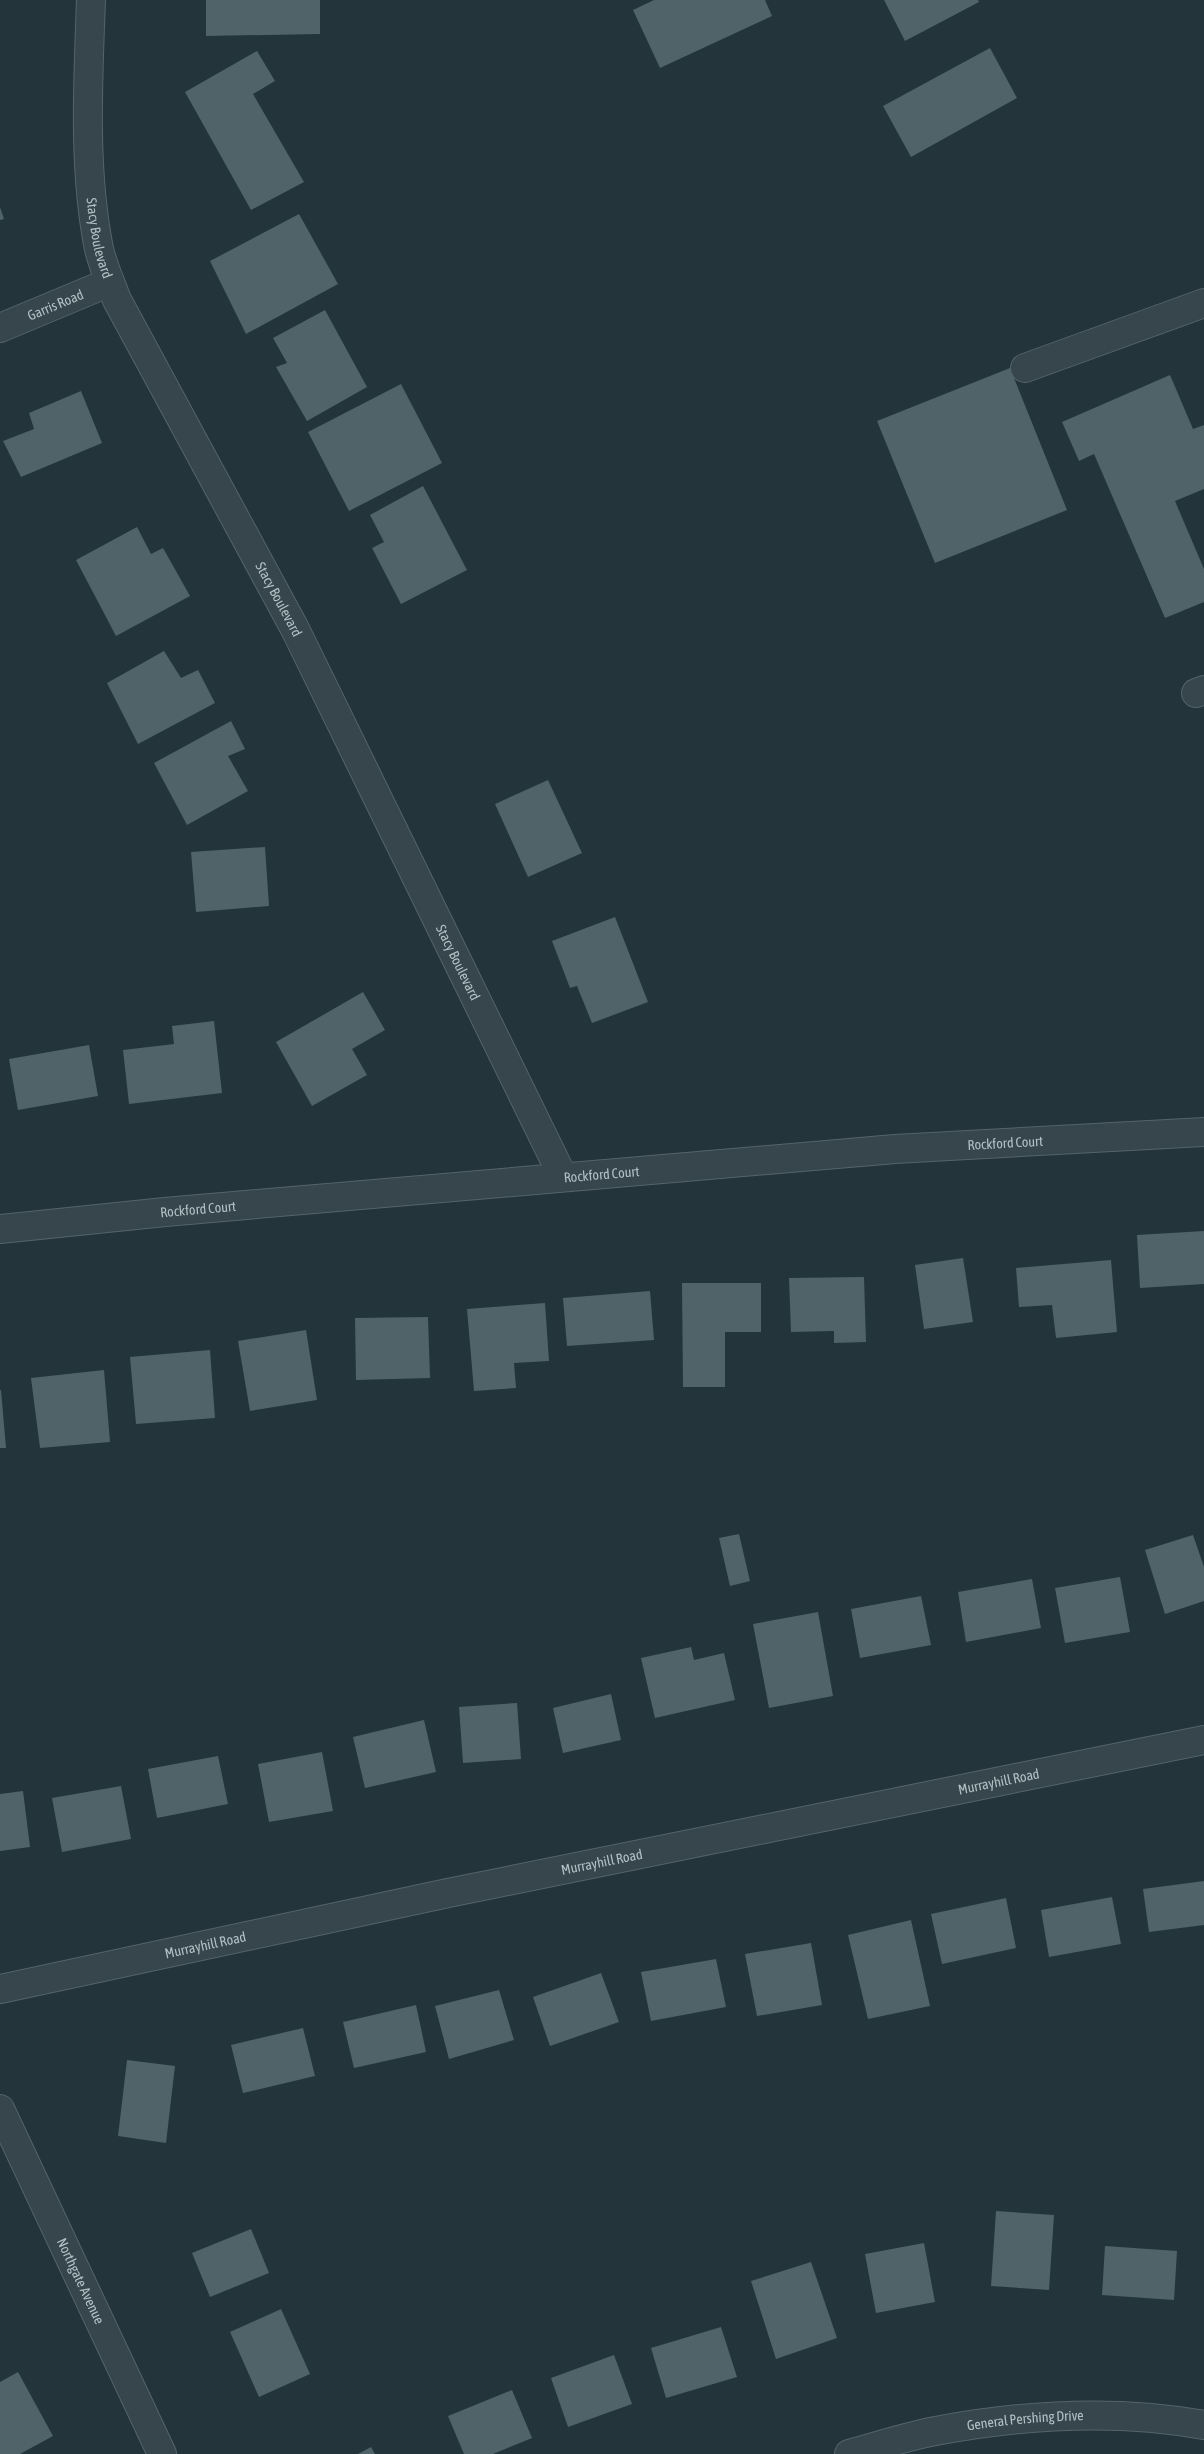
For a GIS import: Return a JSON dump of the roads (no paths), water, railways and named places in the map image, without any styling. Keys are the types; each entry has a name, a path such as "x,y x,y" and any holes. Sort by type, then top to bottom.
{"street":[{"name":"Stacy Boulevard","path":"91,0 88,82 91,198 99,251 117,300 299,638 562,1177"},
{"name":"Garris Road","path":"0,328 110,282"},
{"path":"1025,368 1204,303"},
{"name":"Rockford Court","path":"0,1229 165,1212 895,1149 1204,1132"},
{"name":"Murrayhill Road","path":"0,1989 448,1893 1204,1740"},
{"name":"Northgate Avenue","path":"0,2109 162,2454"},
{"name":"General Pershing Drive","path":"849,2454 940,2430 1026,2417 1124,2415 1159,2417 1204,2425"}]}
